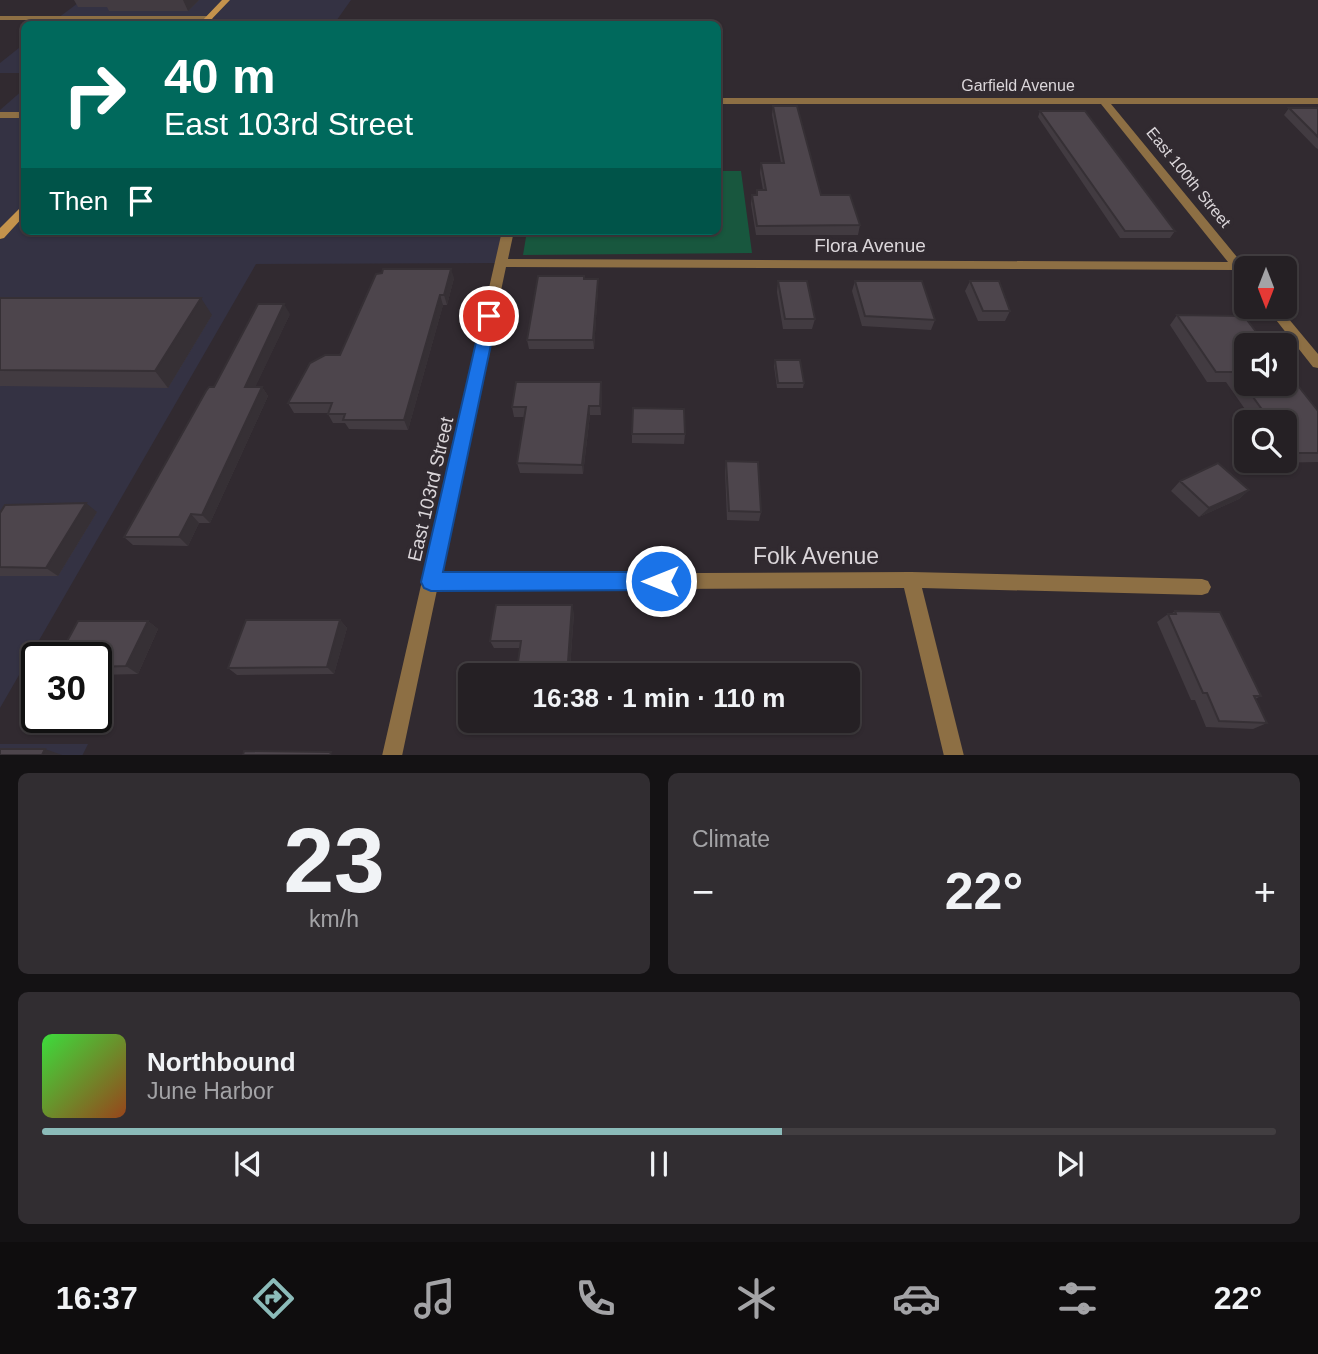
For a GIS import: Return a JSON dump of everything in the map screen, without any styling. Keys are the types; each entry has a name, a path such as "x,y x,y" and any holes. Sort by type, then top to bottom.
{"main road":[{"path":"206,21 226,0"},
{"path":"0,235 21,213"}],"street":[{"path":"0,18 206,21"},
{"name":"Garfield Avenue","path":"721,101 1318,101"},
{"name":"East 100th Street","path":"1104,101 1234,261"},
{"path":"0,115 21,115"},
{"name":"East 103rd Street","path":"391,755 508,235"},
{"name":"Flora Avenue","path":"501,263 1234,271"},
{"path":"1282,319 1318,363"},
{"path":"911,580 954,755"},
{"name":"Folk Avenue","path":"431,582 911,580 1202,587"}],"shaded area":[{"path":"82,0 351,0 336,21 54,21"},
{"path":"21,46 21,73 0,73 0,63"},
{"path":"21,92 21,235 507,235 501,263 256,264 38,642 21,642 21,672 0,708 0,110"},
{"path":"0,744 88,744 82,755 0,755"}],"green space":[{"path":"721,171 741,171 752,253 523,255 526,235 721,235"}],"building":[{"path":"773,106 797,106 821,195 850,195 860,225 757,226 752,195 757,195 757,190 766,190 761,163 784,163"},
{"path":"1289,108 1318,108 1318,137"},
{"path":"1040,111 1085,111 1175,231 1125,231"},
{"path":"383,269 451,269 444,295 440,295 404,420 343,420 345,414 328,414 332,403 288,403 310,363 325,355 340,355 376,274 382,273"},
{"path":"538,276 584,276 584,279 598,279 593,340 527,340"},
{"path":"778,281 807,281 815,319 785,319"},
{"path":"855,281 922,281 935,320 865,316"},
{"path":"970,281 999,281 1010,311 983,311"},
{"path":"0,298 201,298 155,371 0,370"},
{"path":"258,304 284,304 245,387 262,387 202,515 191,514 179,537 124,537 206,391 209,387 214,387"},
{"path":"1177,315 1234,316 1234,319 1246,319 1257,333 1234,333 1234,372 1216,372"},
{"path":"775,360 800,360 804,383 778,383"},
{"path":"516,382 601,382 600,406 589,406 582,465 517,463 526,407 512,407"},
{"path":"1297,384 1318,411 1318,453 1297,453 1297,410 1262,410 1252,396 1297,396"},
{"path":"633,408 684,409 685,434 632,434"},
{"path":"726,461 758,462 761,512 729,511"},
{"path":"1218,463 1249,490 1209,508 1180,481"},
{"path":"86,503 46,568 0,567 0,513 5,505"},
{"path":"496,605 572,605 568,662 518,662 521,641 490,641"},
{"path":"1175,611 1220,612 1261,696 1254,696 1267,723 1219,721 1207,693 1203,693 1168,614 1176,614"},
{"path":"246,620 340,620 327,667 228,668"},
{"path":"78,621 148,621 126,666 112,666 112,642 67,642"},
{"path":"0,749 45,749 42,755 0,755"},
{"path":"244,751 331,752 330,755 243,755"}],"route":[{"path":"489,316 431,582 661,581"}]}
